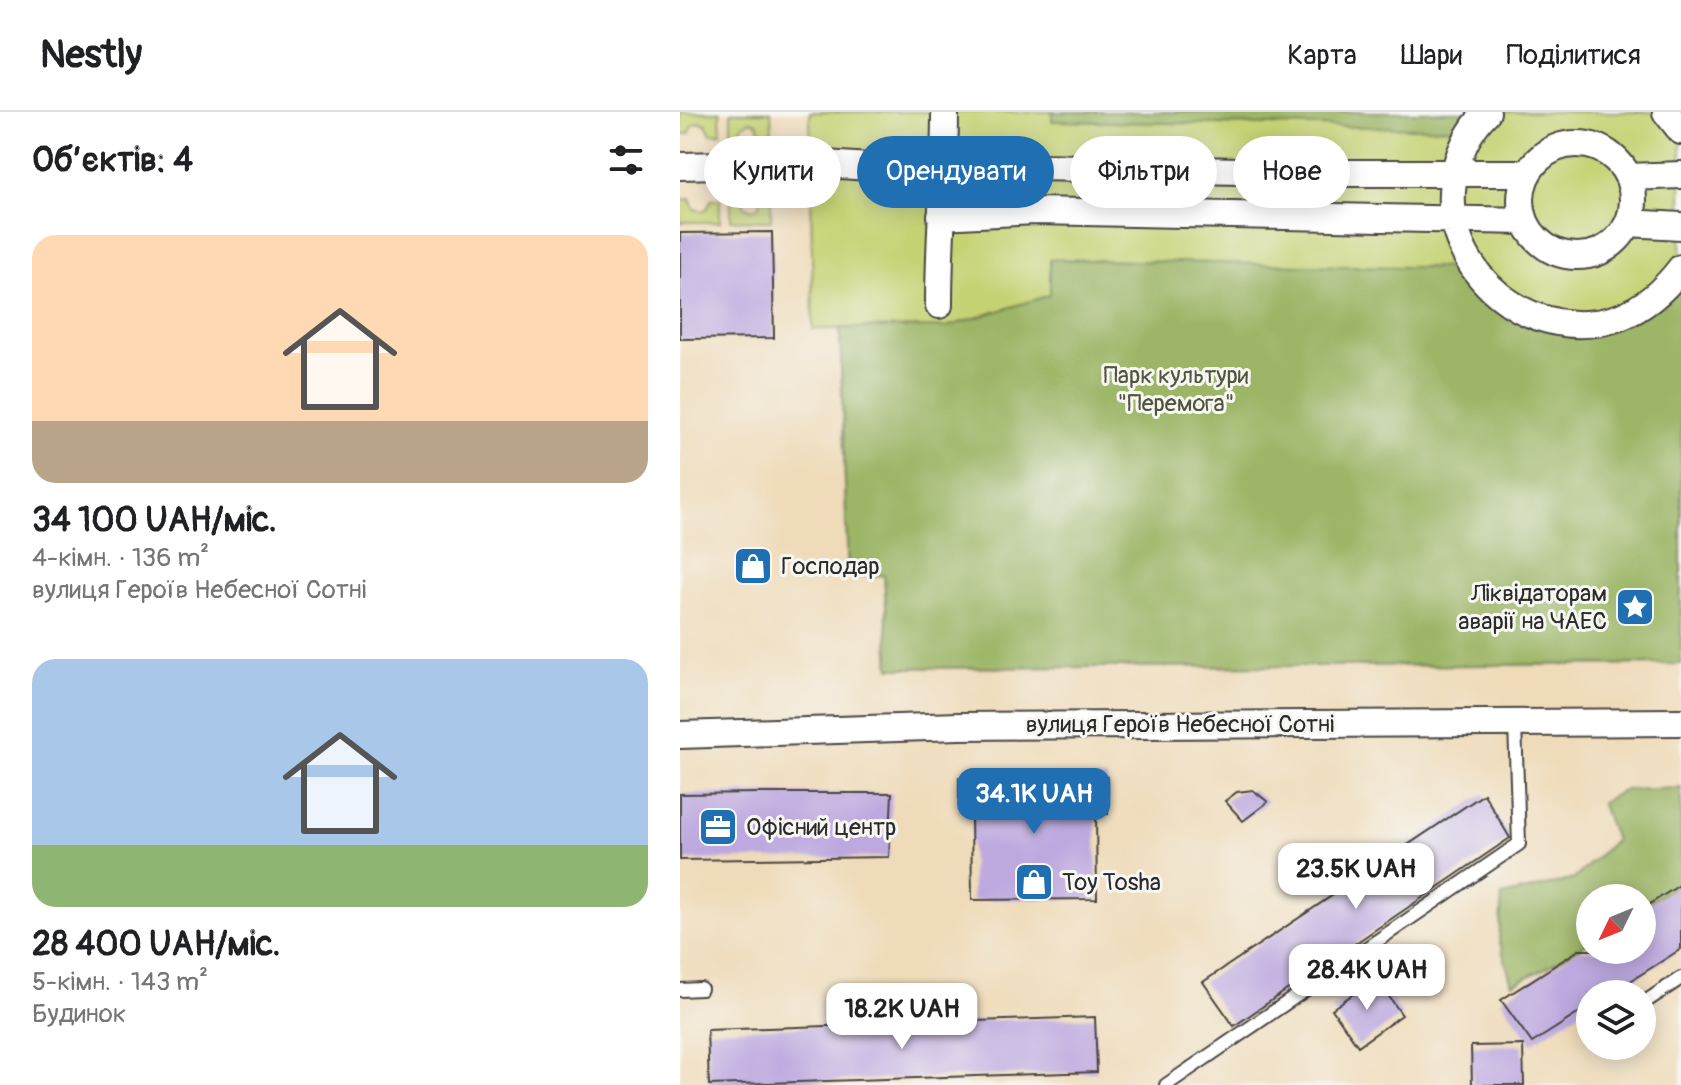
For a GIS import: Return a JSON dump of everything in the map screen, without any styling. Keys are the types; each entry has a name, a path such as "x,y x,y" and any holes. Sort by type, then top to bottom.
{"street":[{"path":"945,112 945,136"},
{"path":"1487,112 1471,132 1454,173 1454,219 1463,251 1473,269 1502,299 1519,310 1558,323 1599,322 1619,317 1655,297 1681,268"},
{"path":"1666,112 1681,131"},
{"path":"1575,143 1592,146 1608,153 1628,177 1633,194 1632,214 1617,240 1601,251 1572,256 1553,251 1531,233 1525,221 1520,200 1527,173 1542,155 1558,147 1575,143"},
{"path":"680,166 810,163 857,166"},
{"path":"1054,167 1527,173"},
{"path":"1628,177 1681,175"},
{"path":"939,305 942,208"},
{"path":"941,216 1035,211 1525,221"},
{"path":"1628,223 1681,226"},
{"name":"вулиця Героїв Небесної Сотні","path":"680,735 959,726 1681,722"}],"lane":[{"path":"1166,1085 1519,844 1515,723"},
{"path":"1656,995 1681,978"},
{"path":"680,990 701,989"}],"green space":[{"path":"680,112 720,112 721,133 711,134 706,124 699,122 693,125 689,134 681,134"},
{"path":"731,112 771,112 772,132 761,132 757,123 750,121 742,126 740,133 731,133"},
{"name":"Парк культури \"Перемога\"","path":"810,112 1681,112 1681,664 890,668 884,575 848,577 840,329 813,329 811,208 841,208 841,136 810,136"},
{"path":"1052,112 1487,112 1473,129 1052,121"},
{"path":"690,199 694,209 701,211 720,208 720,222 680,222 680,200"},
{"path":"731,208 771,208 771,221 731,220"},
{"name":"Парк культури \"Перемога\"","path":"1050,259 1472,268 1486,285 1578,324 1681,276 1681,664 890,668 884,575 848,577 840,328 946,327 1050,295"},
{"path":"1681,788 1681,882 1656,898 1656,884 1576,884 1576,950 1512,984 1499,940 1502,896 1574,879 1615,840 1601,802 1624,790"}],"building":[{"path":"772,232 774,338 680,339 680,233"},
{"path":"1107,777 1108,814 1096,814 1097,899 972,900 971,811 959,811 959,778"},
{"path":"1253,790 1268,802 1243,821 1225,801 1237,792"},
{"path":"892,793 889,857 680,860 680,794"},
{"path":"1484,794 1510,838 1234,1026 1203,982"},
{"path":"1681,884 1681,949 1632,980 1576,980 1576,1015 1532,1043 1501,1000 1576,952 1576,964 1656,964 1656,900"},
{"path":"1376,978 1402,1015 1358,1046 1332,1009"},
{"path":"1095,1017 1097,1072 709,1085 707,1030"},
{"path":"1523,1045 1524,1085 1472,1085 1471,1046"}],"place":[{"name":"Господар","path":"753,566"},
{"name":"Ліквідаторам аварії на ЧАЕС","path":"1635,607"},
{"name":"Офісний центр","path":"718,827"},
{"name":"Toy Tosha","path":"1034,882"}]}
